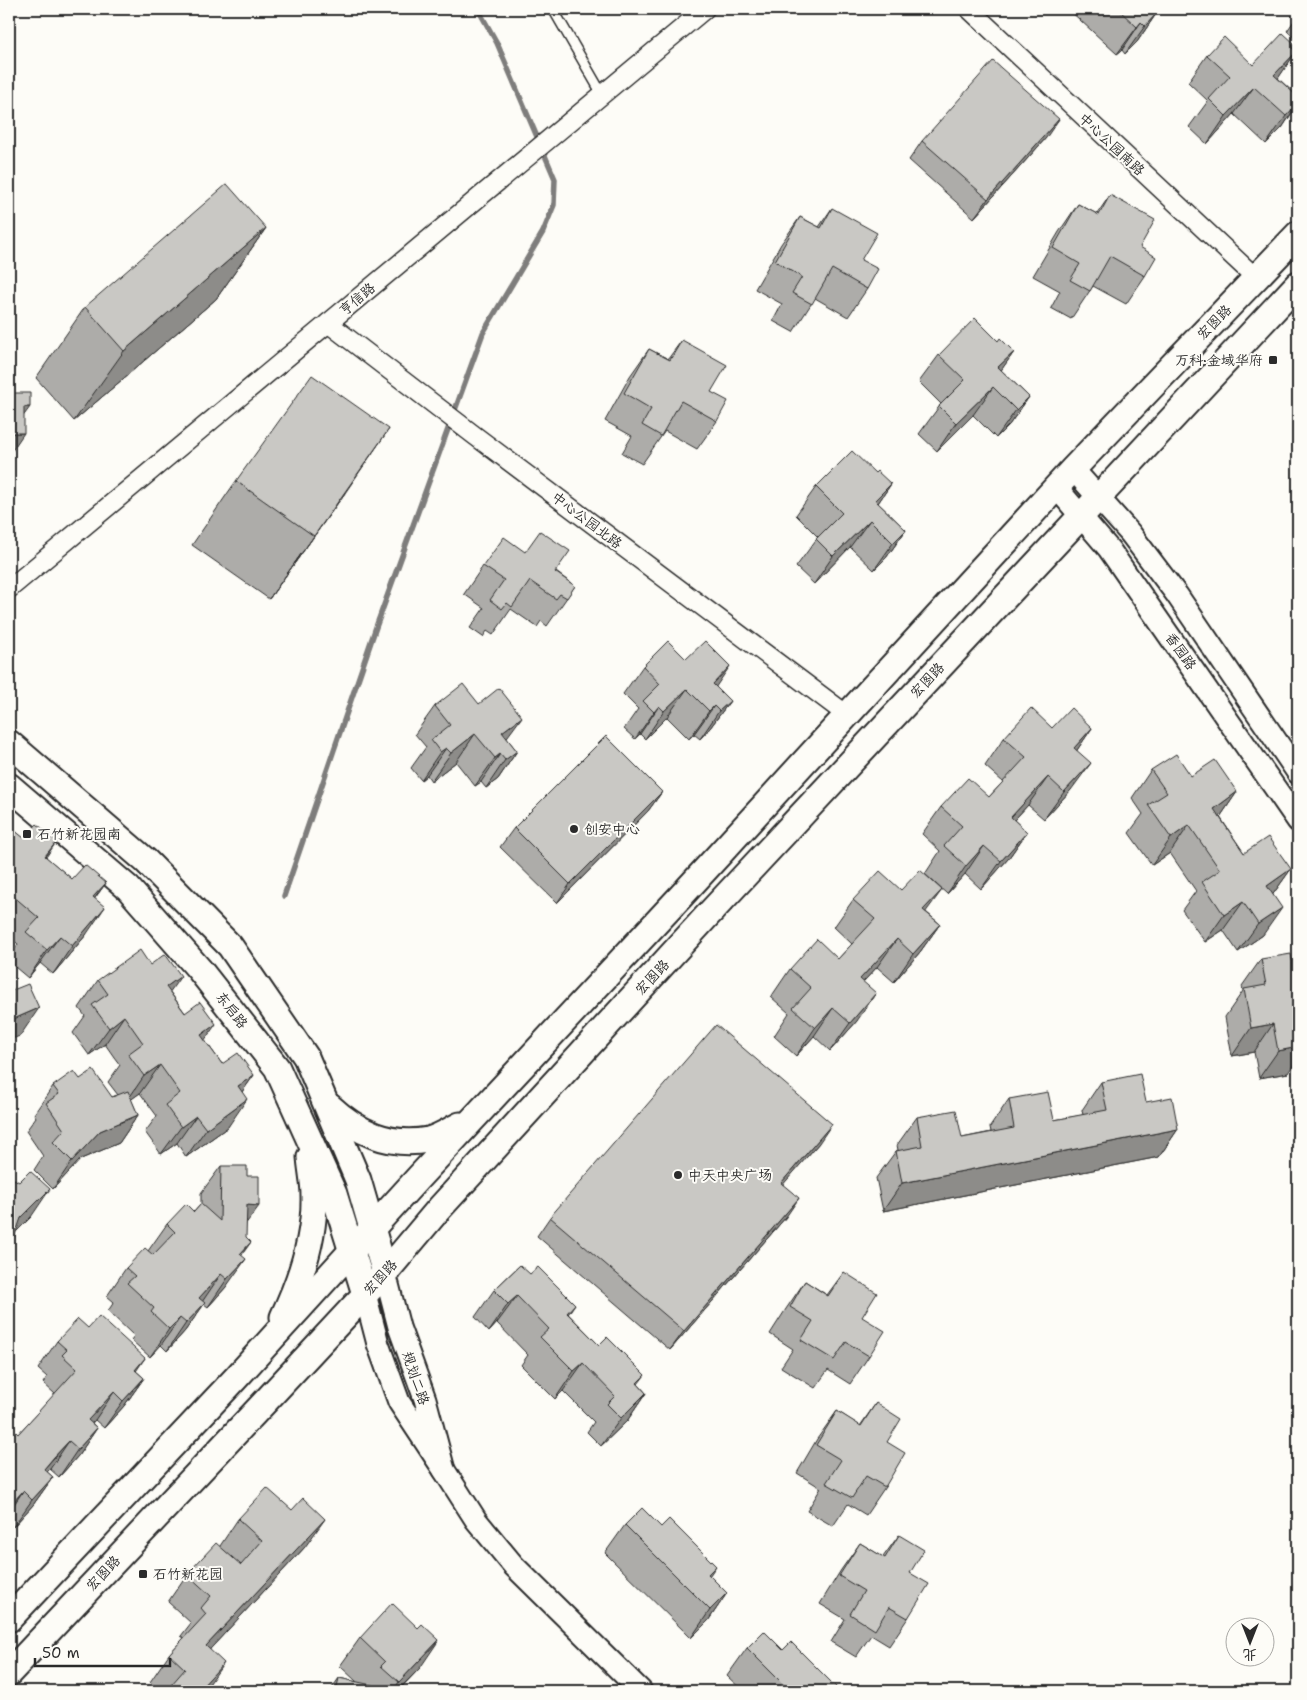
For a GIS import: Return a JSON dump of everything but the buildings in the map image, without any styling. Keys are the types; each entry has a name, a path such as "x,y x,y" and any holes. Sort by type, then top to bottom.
{"main road":[{"name":"宏图路","path":"9,1620 273,1338 1056,487 1298,234"},
{"name":"宏图路","path":"9,1673 385,1272 445,1202 707,916 1298,284"},
{"path":"9,742 146,860 230,946 306,1056 325,1102 344,1120 365,1133 399,1142 430,1140 473,1119"},
{"name":"东启路","path":"9,786 128,888 199,969 277,1068 334,1194 364,1294"},
{"name":"规划二路","path":"325,1102 358,1180 385,1272"},
{"path":"273,1338 293,1296 309,1251 314,1196 307,1135"}],"street":[{"name":"亨信路","path":"9,589 705,9"},
{"name":"中心公园南路","path":"969,9 1256,278"},
{"name":"中心公园北路","path":"328,323 847,715"},
{"name":"香园路","path":"1073,469 1130,533 1177,595 1298,773"},
{"name":"香园路","path":"1056,487 1109,549 1298,821"},
{"name":"规划二路","path":"385,1272 399,1327 425,1399 444,1470"},
{"name":"规划二路","path":"364,1294 378,1344 399,1402 444,1470"},
{"path":"444,1470 476,1520 514,1566 641,1691"}],"lane":[{"path":"553,9 602,94"}],"waterway":[{"path":"284,896 376,627 483,333 543,232 554,205 555,179 497,43 478,9"}],"place":[{"name":"万科·金域华府","path":"1273,360"},
{"name":"创安中心","path":"574,829"},
{"name":"石竹新花园南","path":"27,834"},
{"name":"中天中央广场","path":"678,1175"},
{"name":"石竹新花园","path":"143,1574"}]}
